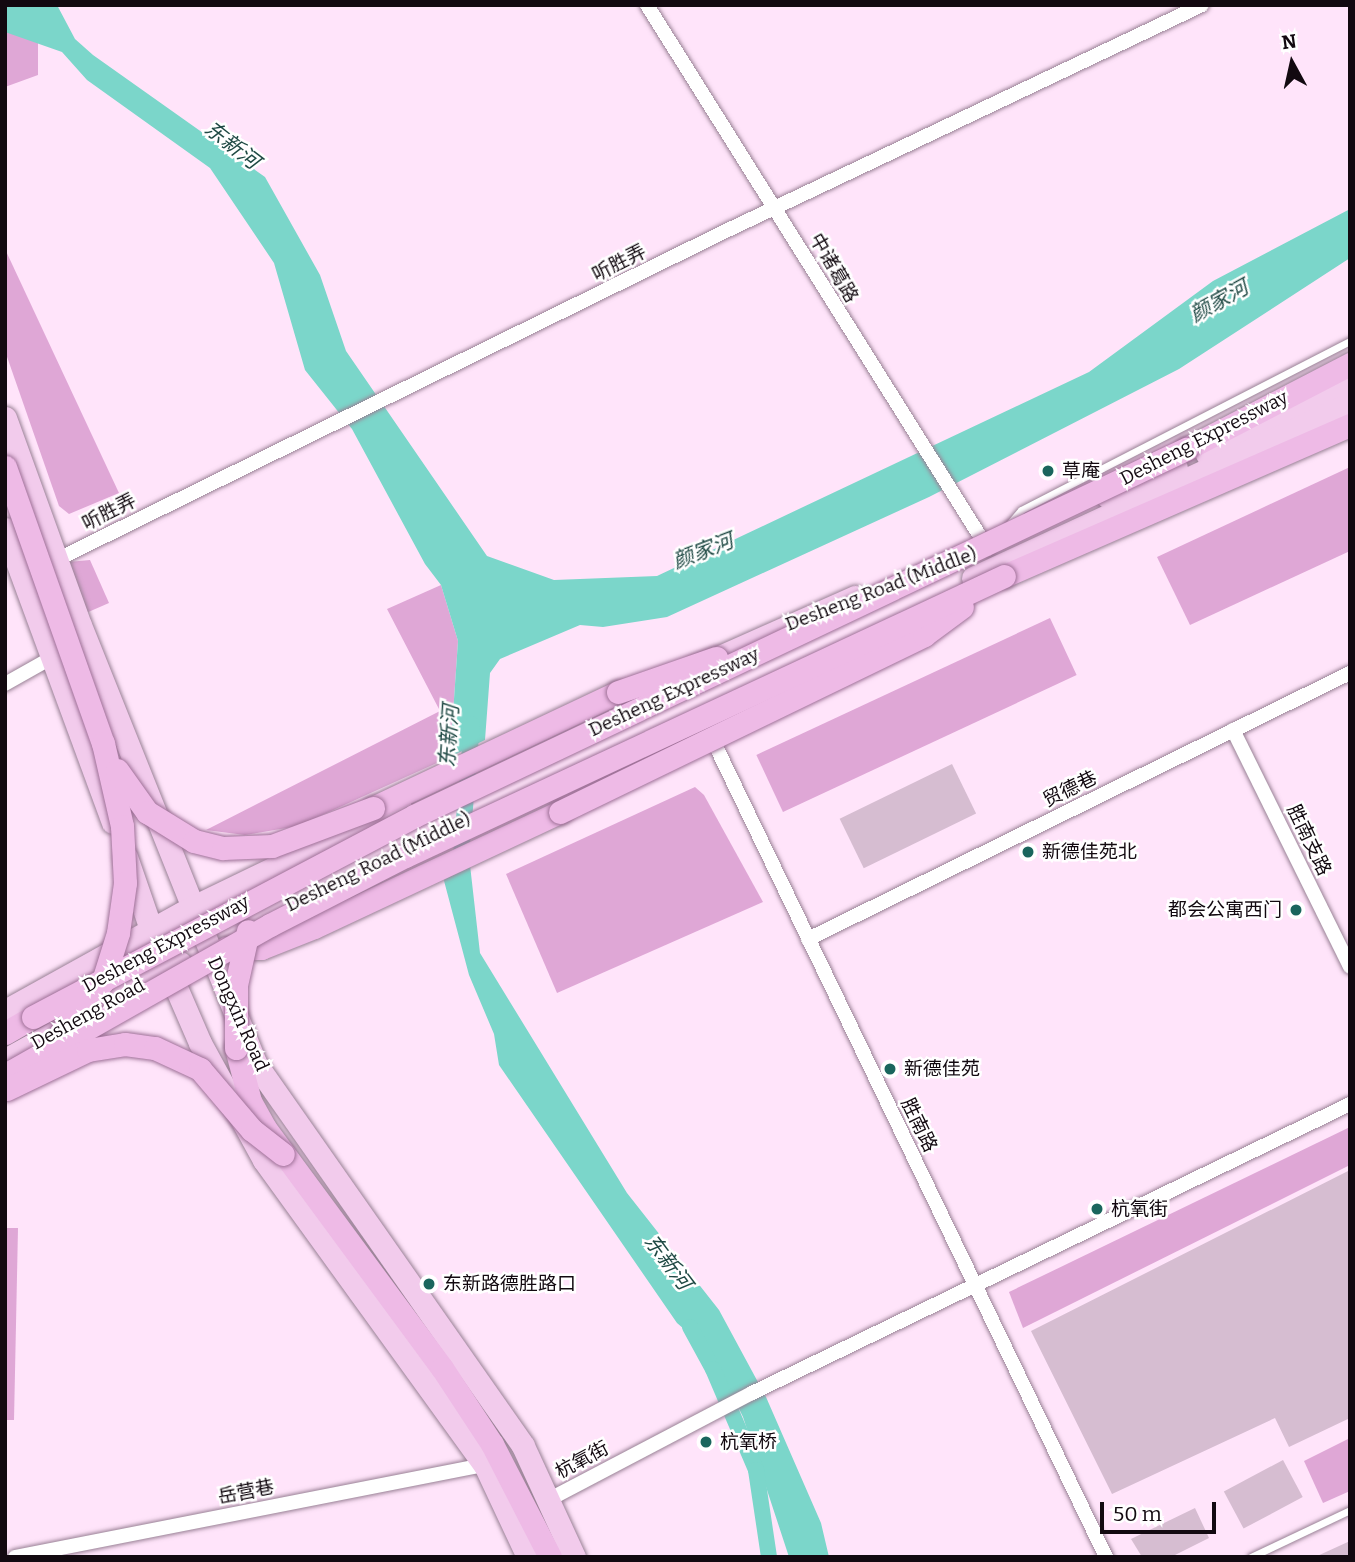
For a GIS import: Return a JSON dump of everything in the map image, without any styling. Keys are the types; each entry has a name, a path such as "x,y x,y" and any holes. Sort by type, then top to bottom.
{"highway":[{"name":"Desheng Expressway","path":"5,1033 145,954 352,847 1186,449 1350,364"},
{"name":"Desheng Expressway","path":"6,1085 270,925 405,856 1085,537 1350,425"},
{"path":"5,467 103,743 122,826 125,883 118,933 103,981 81,1013 6,1085"},
{"path":"209,948 261,948 314,927 924,635 1004,576"},
{"path":"103,743 122,781 146,812 194,841 223,848 272,846 373,808 618,692 828,619"},
{"path":"373,808 298,866 264,900 240,956 234,1020 240,1069 250,1101 283,1154 448,1377 492,1444 550,1557"},
{"path":"6,1085 94,1048 125,1044 155,1048 200,1069 252,1130 283,1154"}],"main road":[{"name":"Desheng Road (Middle)","path":"152,932 191,908 805,615 988,549 1192,461 1350,382"},
{"name":"Desheng Road (Middle)","path":"170,969 440,832 1350,404"},
{"name":"Dongxin Road","path":"5,418 56,560 191,908 255,1063 523,1446 574,1557"},
{"path":"5,529 152,932 201,1043 264,1160 485,1465 528,1557"},
{"path":"5,1011 152,932"},
{"name":"Desheng Road","path":"5,1060 170,969"}],"street":[{"name":"中诸葛路","path":"646,5 778,208 835,312 988,549"},
{"name":"听胜弄","path":"56,560 321,428 1202,5"},
{"path":"5,684 52,657"},
{"name":"贸德巷","path":"808,939 1350,673"},
{"name":"胜南路","path":"698,709 1106,1557"},
{"name":"胜南支路","path":"1233,730 1350,967"},
{"name":"杭氧街","path":"548,1500 705,1416 1350,1104"},
{"name":"岳营巷","path":"15,1557 485,1465"}],"lane":[{"path":"988,549 1021,510 1350,341"},
{"path":"1251,1557 1350,1510"}],"shaded area":[{"path":"5,19 38,39 38,75 5,87"},
{"path":"5,249 119,493 69,514 59,506 5,351"},
{"path":"1350,467 1350,551 1190,625 1157,557"},
{"path":"90,560 109,603 86,613 68,562"},
{"path":"441,585 458,641 450,757 298,826 245,835 206,830 440,711 387,609"},
{"path":"1050,618 1077,675 783,812 756,755"},
{"path":"695,787 704,795 763,902 557,993 506,874"},
{"path":"1350,1127 1350,1165 1023,1328 1009,1292"},
{"path":"5,1228 18,1228 14,1420 5,1420"},
{"path":"1350,1438 1350,1491 1323,1503 1304,1461"}],"water":[{"name":"颜家河","path":"5,5 57,5 75,39 93,55 265,177 320,275 346,351 487,556 554,580 657,576 1089,372 1213,281 1350,209 1350,258 1179,369 929,497 667,617 603,627 580,625 500,659 490,673 485,740 450,757 458,641 441,585 425,564 352,429 305,370 274,263 210,168 87,80 62,52 5,32"},
{"path":"470,865 480,953 627,1193 719,1310 766,1397 821,1523 829,1557 789,1557 743,1417 712,1353 677,1323 499,1065 494,1034 469,975 443,877"}],"building":[{"path":"952,764 976,813 864,868 840,819"},
{"path":"1350,1170 1350,1418 1289,1447 1275,1418 1112,1494 1031,1331"},
{"path":"1283,1460 1303,1497 1244,1529 1224,1491"},
{"path":"1195,1508 1209,1538 1171,1557 1142,1557 1131,1539"},
{"path":"1350,1541 1350,1557 1315,1557"}],"waterway":[{"name":"东新河","path":"460,867 472,725"},
{"name":"东新河","path":"690,1327 713,1369 756,1470 769,1557"}],"place":[{"name":"草庵","path":"1048,471"},
{"name":"新德佳苑北","path":"1028,852"},
{"name":"都会公寓西门","path":"1296,910"},
{"name":"新德佳苑","path":"890,1069"},
{"name":"杭氧街","path":"1097,1209"},
{"name":"东新路德胜路口","path":"429,1284"},
{"name":"杭氧桥","path":"706,1442"}]}
